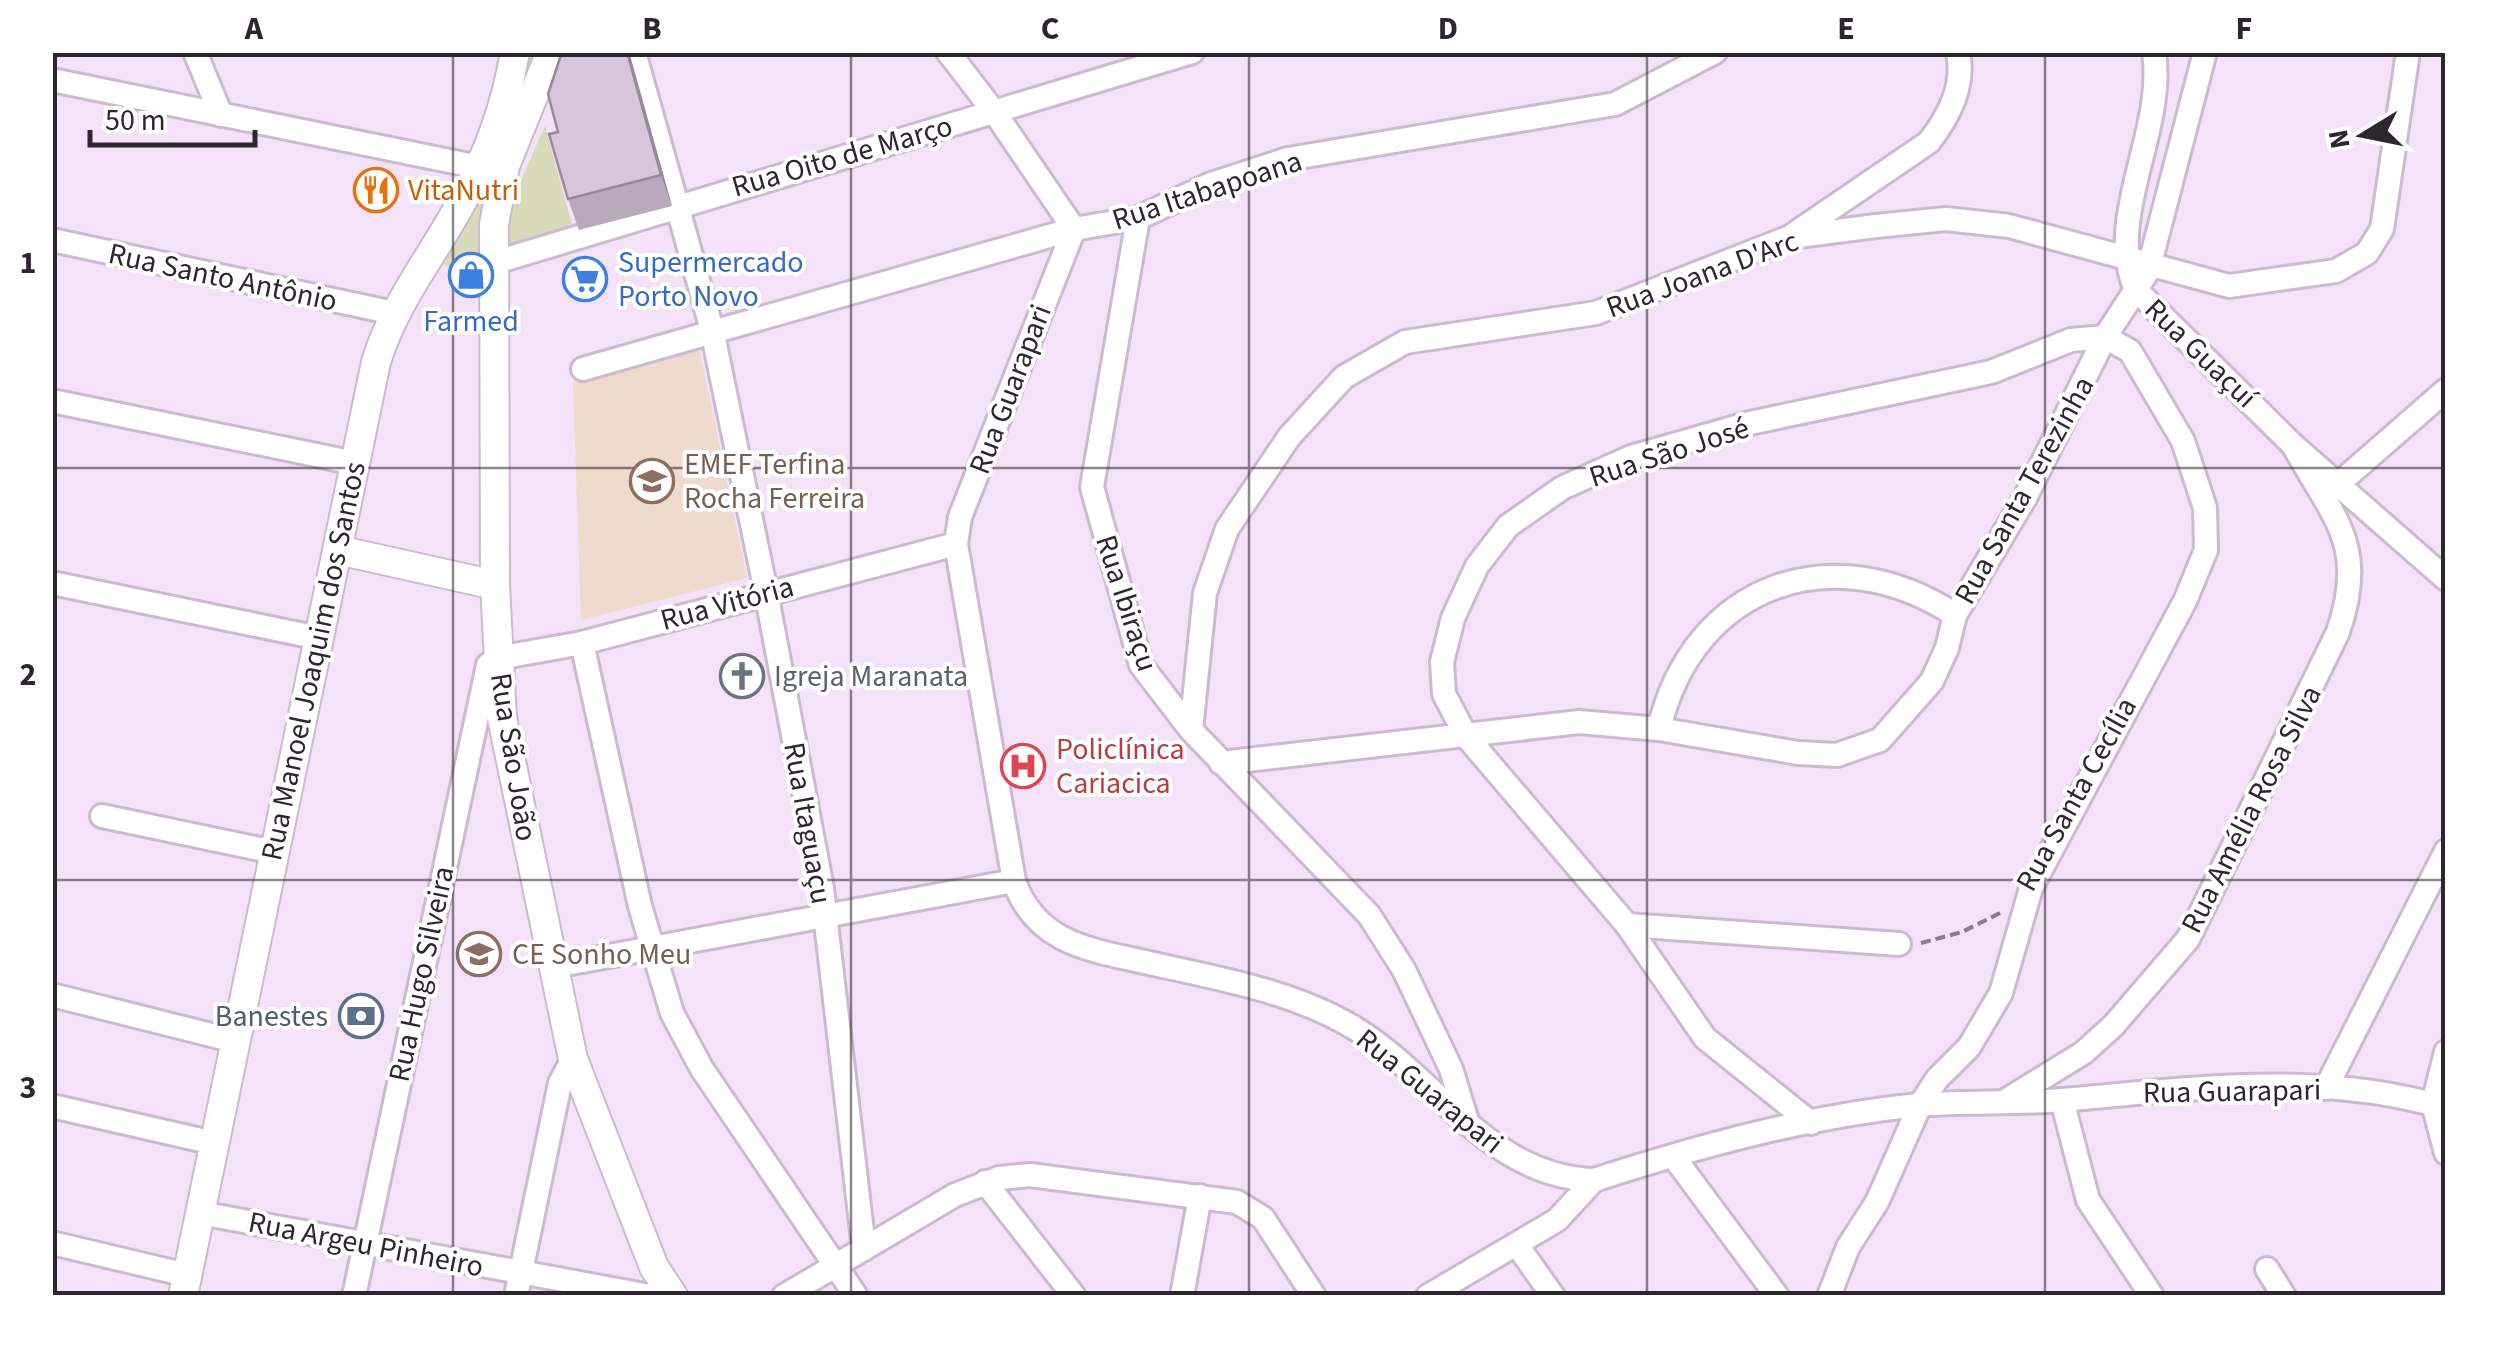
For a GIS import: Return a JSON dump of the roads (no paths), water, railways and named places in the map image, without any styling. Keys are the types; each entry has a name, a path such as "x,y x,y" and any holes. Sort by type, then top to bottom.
{"main road":[{"name":"Rua Manoel Joaquim dos Santos","path":"185,1285 376,362 394,313 478,167 502,112 515,52"},
{"name":"Rua São João","path":"552,52 497,193 493,262 498,658 514,784 556,966 572,1059 654,1267 673,1296"},
{"path":"338,550 495,585"}],"street":[{"path":"196,52 221,115"},
{"name":"Rua Itaguaçu","path":"634,52 712,330 766,592 826,919 864,1249"},
{"path":"948,52 995,112 1074,229"},
{"name":"Rua Oito de Março","path":"493,262 1192,52"},
{"path":"1790,237 1930,142 1945,122 1960,82 1958,52"},
{"name":"Rua Guaçuí","path":"2154,52 2158,86 2126,238 2126,261 2136,290 2293,445 2446,578"},
{"name":"Rua Santa Terezinha","path":"1222,763 1578,722 1658,729 1798,754 1837,755 1880,740 1916,704 1947,648 1955,616 2018,511 2105,338 2149,268 2205,52"},
{"name":"Rua Joana D'Arc","path":"1191,730 1212,563 1256,480 1344,377 1405,342 1596,313 1790,237 1946,219 2041,234 2211,284 2251,285 2323,275 2367,253 2376,244 2386,215 2408,52"},
{"name":"Rua Itabapoana","path":"583,369 1074,229 1138,218 1260,166 1615,104 1714,53"},
{"path":"52,80 478,167"},
{"name":"Rua Ibiraçu","path":"1138,218 1092,488 1141,666 1191,730 1369,915 1404,970 1436,1036 1468,1124"},
{"name":"Rua Guarapari","path":"1074,229 960,517 956,544 1014,881 1038,923 1074,946 1224,979 1356,1029 1468,1124 1543,1173 1594,1180 1673,1156 1810,1123 1920,1105 1997,1105 2197,1088 2326,1088 2439,1106"},
{"name":"Rua Santo Antônio","path":"52,240 394,313"},
{"name":"Rua São José","path":"1810,1123 1705,1038 1626,925 1466,736 1444,694 1442,662 1463,594 1491,544 1532,507 1631,458 1684,440 1991,372 2052,345 2105,338"},
{"name":"Rua Santa Cecília","path":"1920,1105 1938,1078 1969,1048 2002,992 2031,888 2186,602 2209,530 2196,472 2150,380 2130,351 2105,338"},
{"path":"2337,485 2446,390"},
{"path":"52,402 354,463"},
{"name":"Rua Amélia Rosa Silva","path":"1997,1105 2083,1053 2124,1014 2188,939 2338,632 2351,590 2348,546 2293,445"},
{"name":"Rua Vitória","path":"498,658 582,643 956,544"},
{"path":"1658,729 1674,676 1688,653 1726,613 1772,586 1854,578 1879,580 1906,587 1955,616"},
{"path":"52,583 318,638"},
{"path":"582,643 650,948 672,1013 702,1068 856,1296"},
{"name":"Rua Hugo Silveira","path":"354,1296 480,690 488,665 498,658"},
{"path":"102,816 274,852"},
{"path":"2326,1088 2446,851"},
{"path":"556,966 826,919 1014,881"},
{"path":"1626,925 1898,944"},
{"path":"52,995 235,1041"},
{"path":"2446,1052 2439,1106 2446,1153"},
{"path":"518,1284 560,1083 572,1059"},
{"path":"2062,1100 2088,1200 2152,1296"},
{"path":"1829,1296 1848,1247 1877,1202 1920,1105"},
{"path":"52,1106 214,1143"},
{"path":"1673,1156 1777,1296"},
{"path":"784,1296 985,1182 1047,1176 1237,1202 1263,1218 1314,1296"},
{"path":"1428,1296 1570,1210 1594,1180"},
{"path":"985,1182 1074,1296"},
{"path":"1182,1296 1200,1196"},
{"name":"Rua Argeu Pinheiro","path":"200,1212 365,1244 518,1284 650,1296"},
{"path":"52,1243 185,1285"},
{"path":"1517,1245 1553,1296"},
{"path":"2267,1269 2284,1296"}],"place":[{"name":"VitaNutri","path":"376,190"},
{"name":"Farmed","path":"471,275"},
{"name":"Supermercado Porto Novo","path":"585,279"},
{"name":"EMEF Terfina Rocha Ferreira","path":"652,481"},
{"name":"Igreja Maranata","path":"742,676"},
{"name":"Policlínica Cariacica","path":"1023,766"},
{"name":"CE Sonho Meu","path":"479,954"},
{"name":"Banestes","path":"361,1016"}]}
